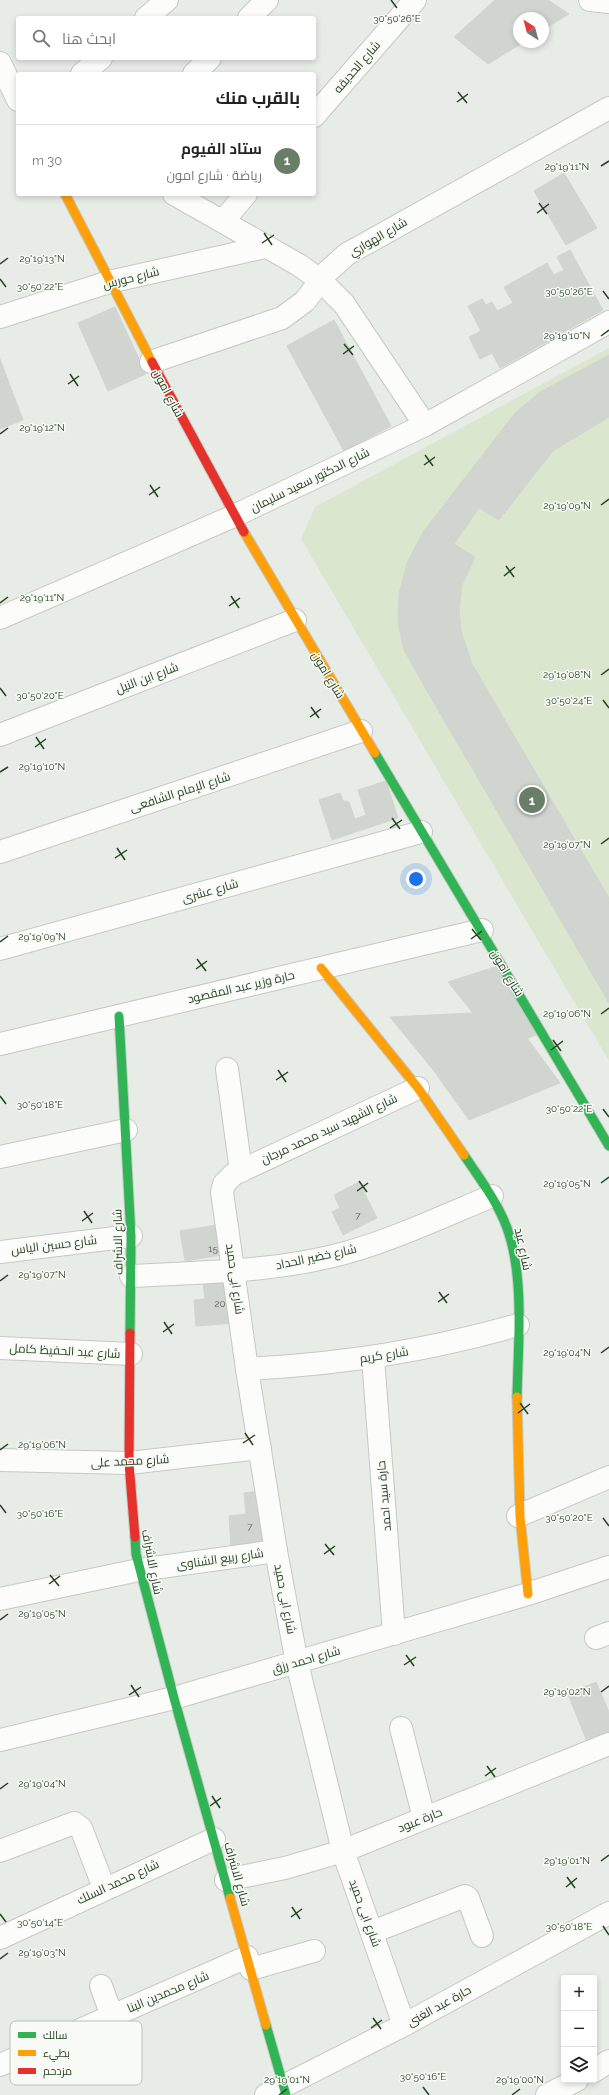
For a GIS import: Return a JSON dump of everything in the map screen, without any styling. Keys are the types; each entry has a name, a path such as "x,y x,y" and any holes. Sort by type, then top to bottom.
{"street":[{"path":"148,16 166,0"},
{"path":"251,16 267,0"},
{"name":"شارع الحديقه","path":"316,114 415,0"},
{"path":"590,0 609,2"},
{"path":"84,72 98,60"},
{"path":"196,72 208,60"},
{"path":"0,63 16,96"},
{"name":"شارع الهواري","path":"151,362 282,318 306,301 320,280 347,254 609,108"},
{"name":"شارع امون","path":"66,196 109,282 234,516 361,732 482,930 609,1146"},
{"path":"178,196 299,265 320,280 344,304 425,425"},
{"path":"223,221 244,196"},
{"name":"شارع حورس","path":"0,317 109,282 265,247"},
{"name":"شارع الدكتور سعيد سليمان","path":"0,618 234,516 425,425 609,322"},
{"name":"شارع ابن النيل","path":"0,735 295,620"},
{"name":"شارع الإمام الشافعى","path":"0,852 361,732"},
{"name":"شارع عشرى","path":"0,949 421,832"},
{"name":"حارة وزير عبد المقصود","path":"0,1044 482,930"},
{"name":"شارع عيد","path":"321,968 418,1088 492,1196 507,1229 512,1247 517,1277 518,1516 528,1594"},
{"name":"شارع الاشراف","path":"120,1016 131,1236 129,1463 133,1524 139,1570 249,1963 279,2092"},
{"path":"227,1069 241,1171"},
{"name":"شارع الشهيد سيد محمد مرجان","path":"241,1171 418,1088"},
{"path":"0,1157 126,1130"},
{"name":"شارع ابى حميد","path":"241,1171 228,1178 224,1184 222,1192 247,1369 276,1551 297,1663 343,1851 404,2025"},
{"name":"شارع خضير الحداد","path":"131,1276 272,1267 345,1253 381,1241 492,1196"},
{"name":"شارع حسين الياس","path":"0,1252 131,1236"},
{"name":"شارع كريم","path":"247,1369 373,1358 464,1340 518,1324"},
{"name":"شارع عبد الحفيظ كامل","path":"0,1348 131,1354"},
{"name":"حارة سيد احمد","path":"373,1358 394,1634"},
{"name":"شارع محمد على","path":"0,1460 129,1463 260,1448"},
{"path":"518,1516 609,1477"},
{"name":"شارع ربيع الشناوى","path":"0,1599 139,1570 276,1551"},
{"name":"شارع احمد رزق","path":"0,1740 174,1698 528,1594 609,1567"},
{"path":"401,1728 424,1818"},
{"name":"حارة عبود","path":"226,1880 285,1868 343,1851 609,1744"},
{"path":"0,1851 74,1823 81,1828 104,1888"},
{"name":"شارع محمد السلك","path":"0,1938 104,1888 214,1838"},
{"path":"372,1932 465,1896 468,1898 482,1936"},
{"name":"حارة عبد الغنى","path":"279,2092 609,1912"},
{"name":"شارع محمدين البنا","path":"101,2021 249,1963 314,1951"},
{"path":"101,1986 112,2016"},
{"name":"شارع محمدين البنا","path":"0,2065 10,2061"},
{"path":"597,2069 609,2061"},
{"path":"547,2095 571,2083"}],"green space":[{"path":"609,348 609,1061 301,539 315,507"}],"building":[{"path":"495,0 548,0 569,14 549,26 549,12 513,12 514,48 488,64 454,37"},
{"path":"564,173 597,228 566,245 534,191"},
{"path":"570,250 603,310 557,336 524,276 547,263 554,275 564,270 557,257"},
{"path":"524,276 557,336 500,368 492,353 480,359 469,337 481,331 468,306 482,299 486,305 492,302 497,311 513,303 504,287"},
{"path":"115,307 146,374 108,391 78,323"},
{"path":"334,320 391,426 344,451 287,346"},
{"path":"609,355 609,417 553,451 499,520 479,508 454,544 475,557 462,585 459,610 461,631 472,664 427,691 404,650 398,623 399,594 407,563 423,532 515,413 540,392"},
{"path":"0,359 23,420 0,429"},
{"path":"472,664 609,898 609,1003 427,691"},
{"path":"386,781 398,818 332,840 319,800 340,793 343,801 349,802 355,819 366,815 358,790"},
{"path":"501,965 541,1033 487,1054 473,1013 448,982"},
{"path":"473,1013 487,1054 434,1071 390,1017"},
{"path":"527,1038 560,1083 469,1120 434,1071"},
{"path":"359,1182 377,1218 343,1235 332,1212 340,1208 334,1195"},
{"path":"223,1224 228,1254 185,1261 180,1231"},
{"path":"232,1281 235,1323 196,1326 194,1300 205,1299 203,1283"},
{"path":"259,1491 264,1545 231,1548 229,1516 246,1514 244,1493"},
{"path":"596,1682 609,1712 609,1735 588,1744 568,1694"}],"traffic: fast":[{"path":"375,753 609,1146"},
{"path":"119,1016 131,1236 130,1333"},
{"path":"464,1155 488,1190 503,1218 513,1247 519,1312 517,1397"},
{"path":"135,1537 136,1554 174,1698 230,1898"},
{"path":"266,2025 286,2095"}],"traffic: slow":[{"path":"66,196 152,362"},
{"path":"244,532 375,753"},
{"path":"321,968 418,1088 464,1155"},
{"path":"517,1397 520,1517 528,1594"},
{"path":"230,1898 266,2025"}],"traffic: jam":[{"path":"152,362 244,532"},
{"path":"130,1333 129,1463 135,1537"}],"place":[{"name":"ستاد الفيوم","path":"532,800"}]}
